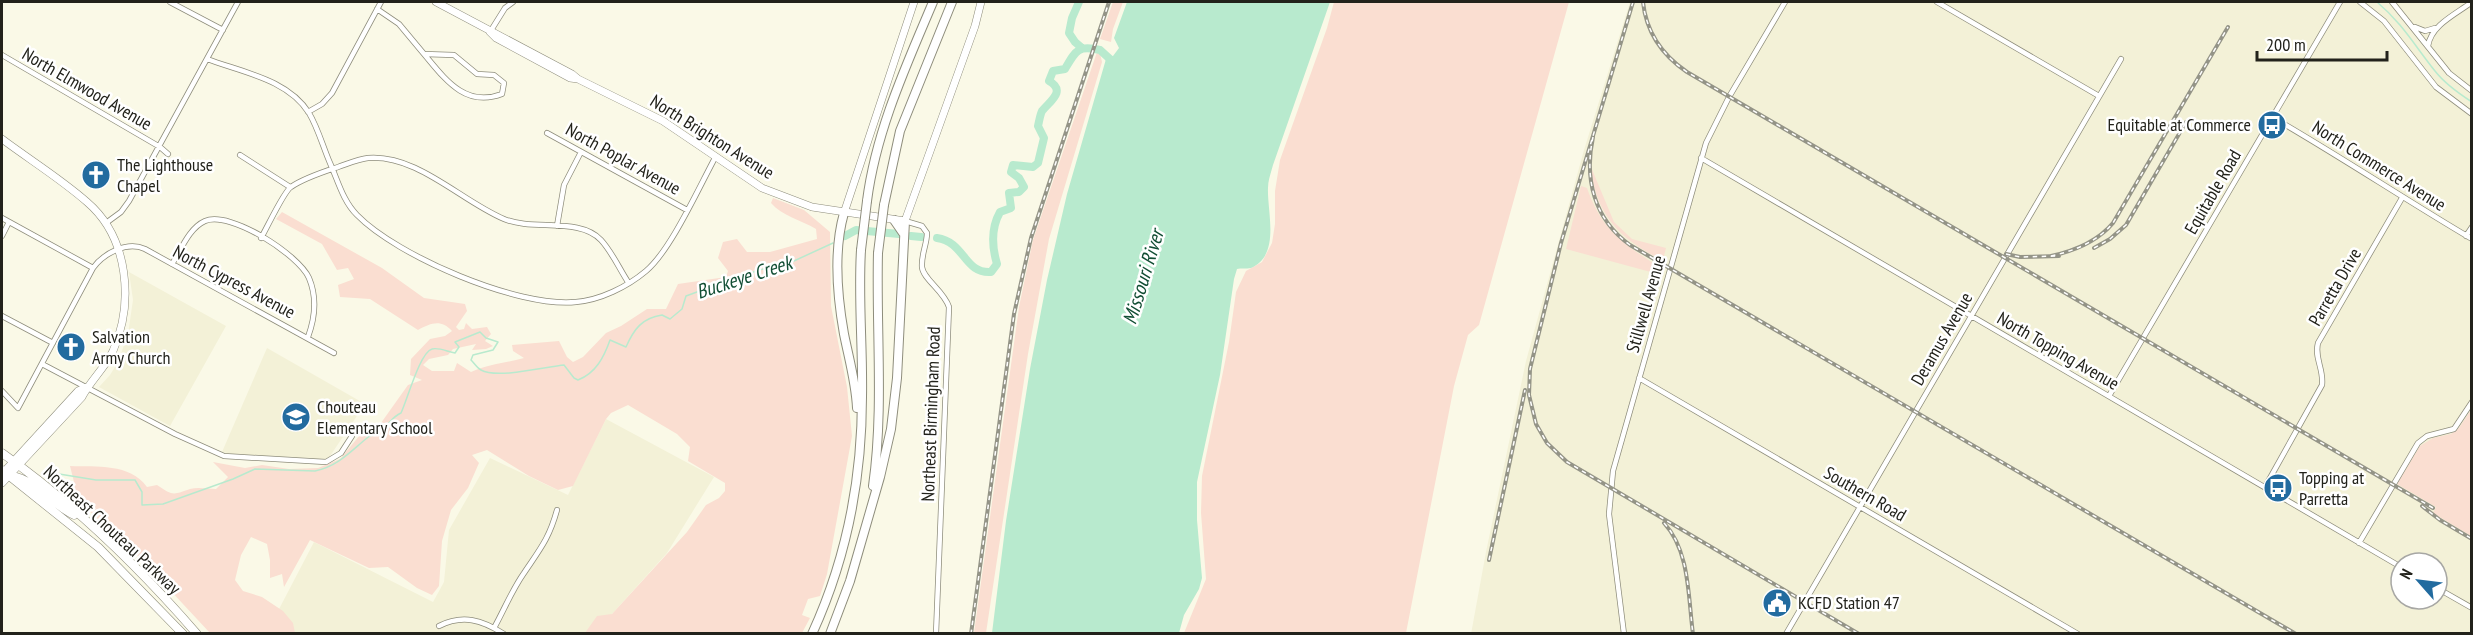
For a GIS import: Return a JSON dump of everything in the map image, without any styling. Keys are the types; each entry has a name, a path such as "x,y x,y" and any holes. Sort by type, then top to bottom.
{"highway":[{"path":"812,633 828,595 846,541 860,451 862,397 859,280 867,201 879,144 896,91 933,2"},
{"path":"870,510 879,430 876,309 878,253 884,205 900,131 952,2"},
{"path":"844,213 838,242 838,288 844,334 852,363 860,451"},
{"path":"894,220 902,229 904,236"},
{"path":"830,633 850,581 887,449 894,408 905,221"}],"main road":[{"name":"North Brighton Avenue","path":"436,2 578,79 657,117 762,188 813,207 905,221"},
{"path":"844,213 914,2"},
{"path":"905,221 983,2"},
{"path":"2,139 88,203 106,224 118,250 126,294 123,322 112,353 87,387 78,391 17,462 3,473 2,483"},
{"name":"Northeast Chouteau Parkway","path":"2,453 17,462 135,567 197,633"},
{"path":"2,460 17,462"},
{"path":"3,473 22,478 56,504 84,520"},
{"name":"Northeast Chouteau Parkway","path":"3,473 98,547 183,633"}],"street":[{"path":"170,2 223,30"},
{"path":"106,224 126,207 238,2"},
{"path":"308,112 322,104 332,93 381,2"},
{"path":"490,32 505,8 513,2"},
{"name":"Stillwell Avenue","path":"1624,633 1609,514 1613,471 1701,158 1719,115 1785,2"},
{"path":"1937,2 2099,96"},
{"name":"Equitable Road","path":"2109,396 2340,2"},
{"path":"2360,2 2384,21 2436,87 2472,114"},
{"path":"2392,2 2450,73 2472,91"},
{"path":"2428,47 2432,34 2440,25 2472,2"},
{"path":"377,9 399,24 424,54 452,86 470,96 489,99 502,94 504,83 494,75 477,74 454,55 424,54"},
{"path":"2413,26 2425,31 2440,25"},
{"name":"North Elmwood Avenue","path":"2,55 160,147 168,154"},
{"path":"207,59 264,78 292,95 308,112 348,204 364,221 412,252 469,280 516,295 565,303 599,298 645,272 659,256 687,210 716,155"},
{"name":"Deramus Avenue","path":"1786,633 2121,59"},
{"name":"North Commerce Avenue","path":"2272,117 2347,160 2402,198 2469,237"},
{"name":"North Poplar Avenue","path":"547,133 687,210"},
{"path":"557,226 564,186 581,152"},
{"path":"240,155 290,187"},
{"path":"261,238 290,187 365,158 397,161 415,168 503,219 532,226 581,228 597,237 628,282"},
{"name":"North Topping Avenue","path":"1701,158 2389,560"},
{"name":"Parretta Drive","path":"2265,487 2319,393 2323,378 2316,354 2318,343 2402,198"},
{"path":"2,218 93,268"},
{"path":"172,264 194,228 212,218 230,220 297,261 309,279 315,304 308,337"},
{"name":"Northeast Birmingham Road","path":"905,221 922,226 927,233 923,271 942,293 949,307 936,633"},
{"path":"2,236 9,222"},
{"path":"2469,237 2472,227"},
{"name":"North Cypress Avenue","path":"118,250 130,246 139,247 334,353"},
{"path":"2,391 18,408 93,268 104,256 118,250"},
{"path":"2,316 53,344"},
{"path":"42,364 224,456 326,462 341,453 352,436"},
{"name":"Southern Road","path":"1639,378 2078,633"},
{"path":"2360,543 2418,443 2427,436 2454,429 2472,402"},
{"path":"494,628 524,574 539,554 552,528 557,510"},
{"path":"2449,595 2472,608"},
{"path":"439,626 450,620 475,619 504,633"}],"shaded area":[{"path":"1113,2 1123,2 1113,29 1111,42 1100,39"},
{"path":"1334,2 1569,2 1479,325 1468,335 1454,386 1406,633 1184,633 1206,579 1201,513 1202,476 1229,342 1236,292 1246,271 1262,262 1272,243 1275,224 1275,191 1280,160"},
{"path":"1630,2 2471,2 2471,633 1471,634 1526,361 1584,150"},
{"path":"1097,52 1100,53 1102,62 1049,239 1028,354 986,633 974,633 1019,307 1033,240"},
{"path":"1591,167 1614,222 1632,239 1666,248 1663,260 1631,242 1606,215 1596,193"},
{"path":"1581,186 1587,188 1607,226 1624,243 1659,267 1658,274 1566,249"},
{"path":"773,198 804,210 830,232 831,306 847,387 852,436 827,574 820,596 808,599 802,615 810,618 802,633 585,633 597,616 612,614 687,532 706,505 719,498 725,491 725,483 688,461 690,447 677,434 628,405 611,413 606,419 573,486 558,490 529,476 487,450 472,455 479,463 468,488 451,510 442,541 439,586 432,595 417,588 388,567 369,568 310,540 284,587 282,574 270,578 267,544 251,537 241,555 235,580 243,591 262,597 283,611 293,623 295,633 210,633 142,560 67,490 74,482 70,466 122,470 140,479 147,487 157,485 173,493 193,488 216,489 228,477 213,462 245,468 262,465 289,469 318,468 340,459 365,429 376,430 408,385 422,380 410,375 411,359 430,339 445,336 452,331 436,323 418,330 370,299 340,297 338,285 354,279 348,268 337,270 322,244 276,219 282,212 382,268 424,298 465,304 467,311 456,327 459,330 464,329 466,323 472,329 487,327 491,334 485,341 493,346 472,350 476,344 453,349 448,355 429,359 423,365 432,371 454,371 457,363 471,372 490,365 524,358 513,351 512,345 559,341 567,357 573,362 583,357 606,333 647,309 666,309 678,284 726,277 728,271 718,258 723,242 737,239 747,252 770,252 817,239 816,229 786,215 771,203"},
{"path":"129,272 226,326 170,426 99,387 118,362 128,334 133,300"},
{"name":"Chouteau Elementary School","path":"267,348 365,404 326,462 258,459 222,452"},
{"path":"2471,410 2471,536 2433,513 2436,507 2397,484 2420,446 2433,438 2451,434 2459,428"},
{"path":"606,419 714,477 667,553 612,614 586,633 266,634 314,542 433,602 444,582 449,530 490,458 568,495"}],"water":[{"name":"Missouri River","path":"1127,2 1330,2 1270,176 1268,188 1270,232 1266,253 1260,262 1251,268 1237,269 1234,279 1220,375 1197,482 1197,520 1202,578 1199,589 1184,615 1179,633 992,633 1006,521 1030,369 1047,280 1067,194 1106,59 1113,56 1119,48 1114,38"}],"waterway":[{"path":"1079,2 1069,33 1082,48"},
{"path":"2377,2 2401,26 2443,80 2472,102"},
{"name":"Buckeye Creek","path":"937,238 953,245 975,268 991,272 997,264 993,238 997,218 1000,212 1011,208 1009,193 1019,192 1024,187 1019,178 1011,172 1013,165 1033,167 1038,163 1044,138 1038,126 1040,116 1057,93 1054,85 1049,81 1053,71 1065,69 1078,50 1087,48 1100,50 1111,60 1116,60"},
{"name":"Buckeye Creek","path":"845,236 856,230 899,234"},
{"name":"Buckeye Creek","path":"911,236 921,237"},
{"name":"Buckeye Creek","path":"53,473 96,480 135,480 142,492 142,505 163,504 255,469 315,471 323,469 343,458 401,413 418,367 427,352 432,349 455,353 459,347 455,342 480,332 486,338 498,342 493,350 473,355 471,360 481,370 509,373 564,365 578,380 590,373 598,364 610,340 626,347 640,325 655,316 662,315 670,319 682,309 686,296 716,285 727,284 758,270 783,266 833,243"}],"railway":[{"path":"971,634 1014,314 1031,238 1109,2"},
{"path":"1633,2 1561,243 1530,369 1529,395 1536,424 1547,443 1567,462 1859,634"},
{"path":"1643,2 1648,23 1657,42 1670,58 1687,72 2433,508"},
{"path":"2051,256 2085,245 2113,223 2228,27"},
{"path":"2094,248 2110,239 2126,225 2186,122"},
{"path":"1593,137 1590,168 1595,197 1608,223 1630,245 2296,634"},
{"path":"2006,254 2020,257 2059,256"},
{"path":"1489,560 1525,390"},
{"path":"2422,506 2472,539"},
{"path":"1664,523 1673,534 1683,561 1693,634"}],"place":[{"name":"Equitable at Commerce","path":"2272,125"},
{"name":"The Lighthouse Chapel","path":"96,175"},
{"name":"Salvation Army Church","path":"71,347"},
{"name":"Chouteau Elementary School","path":"296,417"},
{"name":"Topping at Parretta","path":"2278,488"},
{"name":"KCFD Station 47","path":"1777,603"}]}
